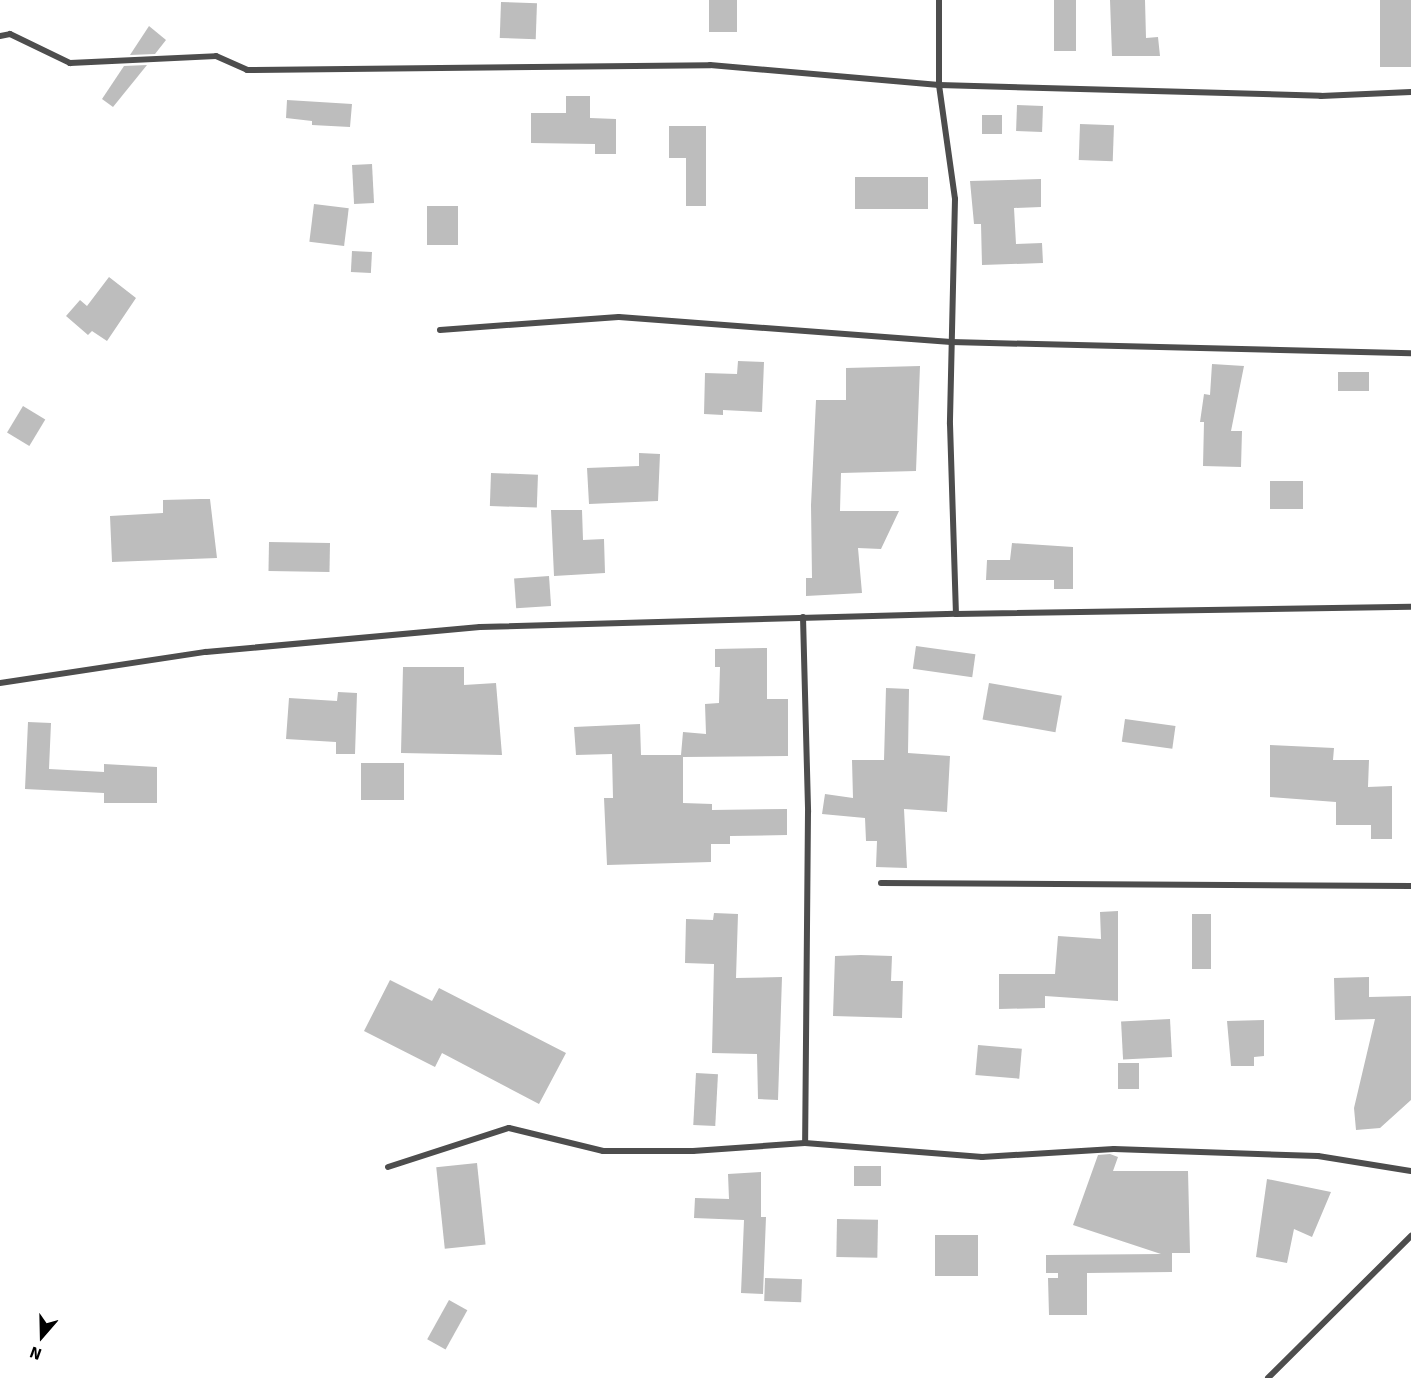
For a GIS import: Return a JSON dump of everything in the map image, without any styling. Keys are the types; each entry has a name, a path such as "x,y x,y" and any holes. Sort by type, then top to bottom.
{"street":[{"path":"939,0 939,86 955,199 950,424 956,614"},
{"path":"0,36 10,34 70,63 216,56 248,70 710,65 939,86 1321,96 1411,92"},
{"path":"440,330 618,316 951,342 1411,353"},
{"path":"0,683 206,652 480,627 803,617 1411,607"},
{"path":"803,617 808,812 805,1143"},
{"path":"881,883 1411,886"},
{"path":"388,1167 509,1128 603,1151 693,1151 805,1143 982,1157 1114,1149 1318,1156 1411,1171"},
{"path":"1268,1378 1411,1236"}],"building":[{"path":"709,0 737,0 737,32 709,32"},
{"path":"1054,0 1076,0 1076,51 1054,51"},
{"path":"1110,0 1145,0 1146,38 1158,37 1160,56 1112,56"},
{"path":"1380,0 1411,0 1411,67 1380,67"},
{"path":"501,2 537,3 536,39 500,38"},
{"path":"149,26 166,40 155,54 130,55"},
{"path":"147,65 113,107 102,99 124,66"},
{"path":"566,96 590,96 590,118 616,119 616,154 595,154 595,144 531,143 531,113 566,113"},
{"path":"287,100 352,104 350,127 312,125 312,121 286,118"},
{"path":"1017,105 1043,106 1042,132 1016,131"},
{"path":"982,115 1002,115 1002,134 982,134"},
{"path":"1080,124 1114,125 1113,161 1079,160"},
{"path":"669,126 706,126 706,206 686,206 686,158 669,158"},
{"path":"372,164 374,203 354,204 352,165"},
{"path":"855,177 928,177 928,209 855,209"},
{"path":"1041,179 1041,207 1014,208 1016,244 1042,243 1043,263 982,265 981,224 974,224 970,181"},
{"path":"314,204 349,208 344,246 309,242"},
{"path":"427,206 458,206 458,245 427,245"},
{"path":"352,251 372,252 371,273 351,272"},
{"path":"109,277 136,298 107,341 92,331 88,335 66,316 80,300 87,306"},
{"path":"738,361 764,362 762,412 723,410 723,415 704,414 705,373 737,374"},
{"path":"1212,364 1244,366 1231,431 1242,431 1241,467 1203,466 1204,422 1200,422 1204,394 1210,395"},
{"path":"920,366 916,471 841,473 840,511 899,511 881,549 858,548 862,593 806,596 806,578 812,578 811,505 816,400 846,400 846,368"},
{"path":"1338,372 1369,372 1369,391 1338,391"},
{"path":"23,406 45,419 29,446 7,433"},
{"path":"639,453 660,454 658,501 589,504 587,468 639,466"},
{"path":"491,473 538,475 537,508 490,506"},
{"path":"1270,481 1303,481 1303,509 1270,509"},
{"path":"210,499 217,558 112,562 110,516 163,513 163,500"},
{"path":"551,510 582,510 583,540 604,539 605,573 554,576"},
{"path":"269,542 330,543 329,572 268,571"},
{"path":"1012,543 1073,547 1073,589 1054,589 1054,580 986,580 987,560 1010,560"},
{"path":"549,576 551,606 516,608 514,578"},
{"path":"916,646 975,654 972,677 913,669"},
{"path":"767,648 767,699 788,699 788,756 683,757 683,803 712,804 712,810 787,809 787,835 730,836 730,844 711,844 711,862 607,865 604,798 613,798 612,754 576,755 574,727 640,724 641,755 681,755 683,732 706,734 705,704 719,703 720,667 715,667 715,649"},
{"path":"403,667 464,667 464,685 496,683 502,755 401,753"},
{"path":"989,683 1062,696 1055,732 983,719"},
{"path":"886,688 909,689 908,753 950,756 947,812 904,809 907,868 876,867 877,841 866,841 865,818 822,814 825,794 853,798 852,760 884,760"},
{"path":"338,692 357,693 355,754 336,754 336,742 286,739 289,698 337,701"},
{"path":"1125,719 1176,726 1172,749 1122,742"},
{"path":"28,722 51,723 49,769 104,772 104,764 157,767 157,803 104,803 104,793 25,789"},
{"path":"1270,745 1334,748 1333,760 1369,760 1368,787 1392,786 1392,839 1371,839 1371,825 1336,825 1336,802 1270,797"},
{"path":"361,763 404,763 404,800 361,800"},
{"path":"1118,911 1118,1001 1045,996 1045,1008 999,1009 999,974 1055,974 1058,936 1101,939 1100,912"},
{"path":"714,913 738,914 736,978 782,977 778,1100 758,1099 757,1054 712,1053 714,964 685,963 686,919 713,920"},
{"path":"1192,914 1211,914 1211,969 1192,969"},
{"path":"835,956 892,956 891,981 903,981 902,1018 833,1016"},
{"path":"1369,977 1369,997 1411,996 1411,1100 1380,1128 1356,1130 1354,1108 1375,1019 1335,1020 1334,978"},
{"path":"390,980 432,1001 439,988 566,1053 539,1104 442,1053 435,1067 364,1031"},
{"path":"1170,1019 1172,1057 1123,1060 1121,1022"},
{"path":"1264,1020 1264,1056 1254,1057 1254,1066 1231,1066 1227,1021"},
{"path":"978,1045 1022,1049 1019,1079 975,1075"},
{"path":"1118,1063 1139,1063 1139,1089 1118,1089"},
{"path":"696,1073 718,1074 715,1126 693,1125"},
{"path":"1110,1154 1118,1157 1113,1171 1188,1171 1190,1253 1172,1253 1172,1272 1087,1273 1087,1315 1049,1315 1048,1278 1058,1278 1058,1273 1046,1273 1046,1255 1161,1254 1073,1225 1098,1155"},
{"path":"477,1163 486,1245 445,1249 436,1167"},
{"path":"854,1166 881,1166 881,1186 854,1186"},
{"path":"761,1172 761,1217 766,1217 763,1294 741,1293 744,1220 694,1218 695,1198 729,1199 728,1174"},
{"path":"1267,1179 1331,1192 1312,1237 1294,1229 1287,1263 1256,1257"},
{"path":"837,1219 878,1220 877,1258 836,1257"},
{"path":"935,1235 978,1235 978,1276 935,1276"},
{"path":"765,1278 802,1279 801,1302 764,1301"},
{"path":"449,1300 467,1310 446,1350 427,1339"}]}
